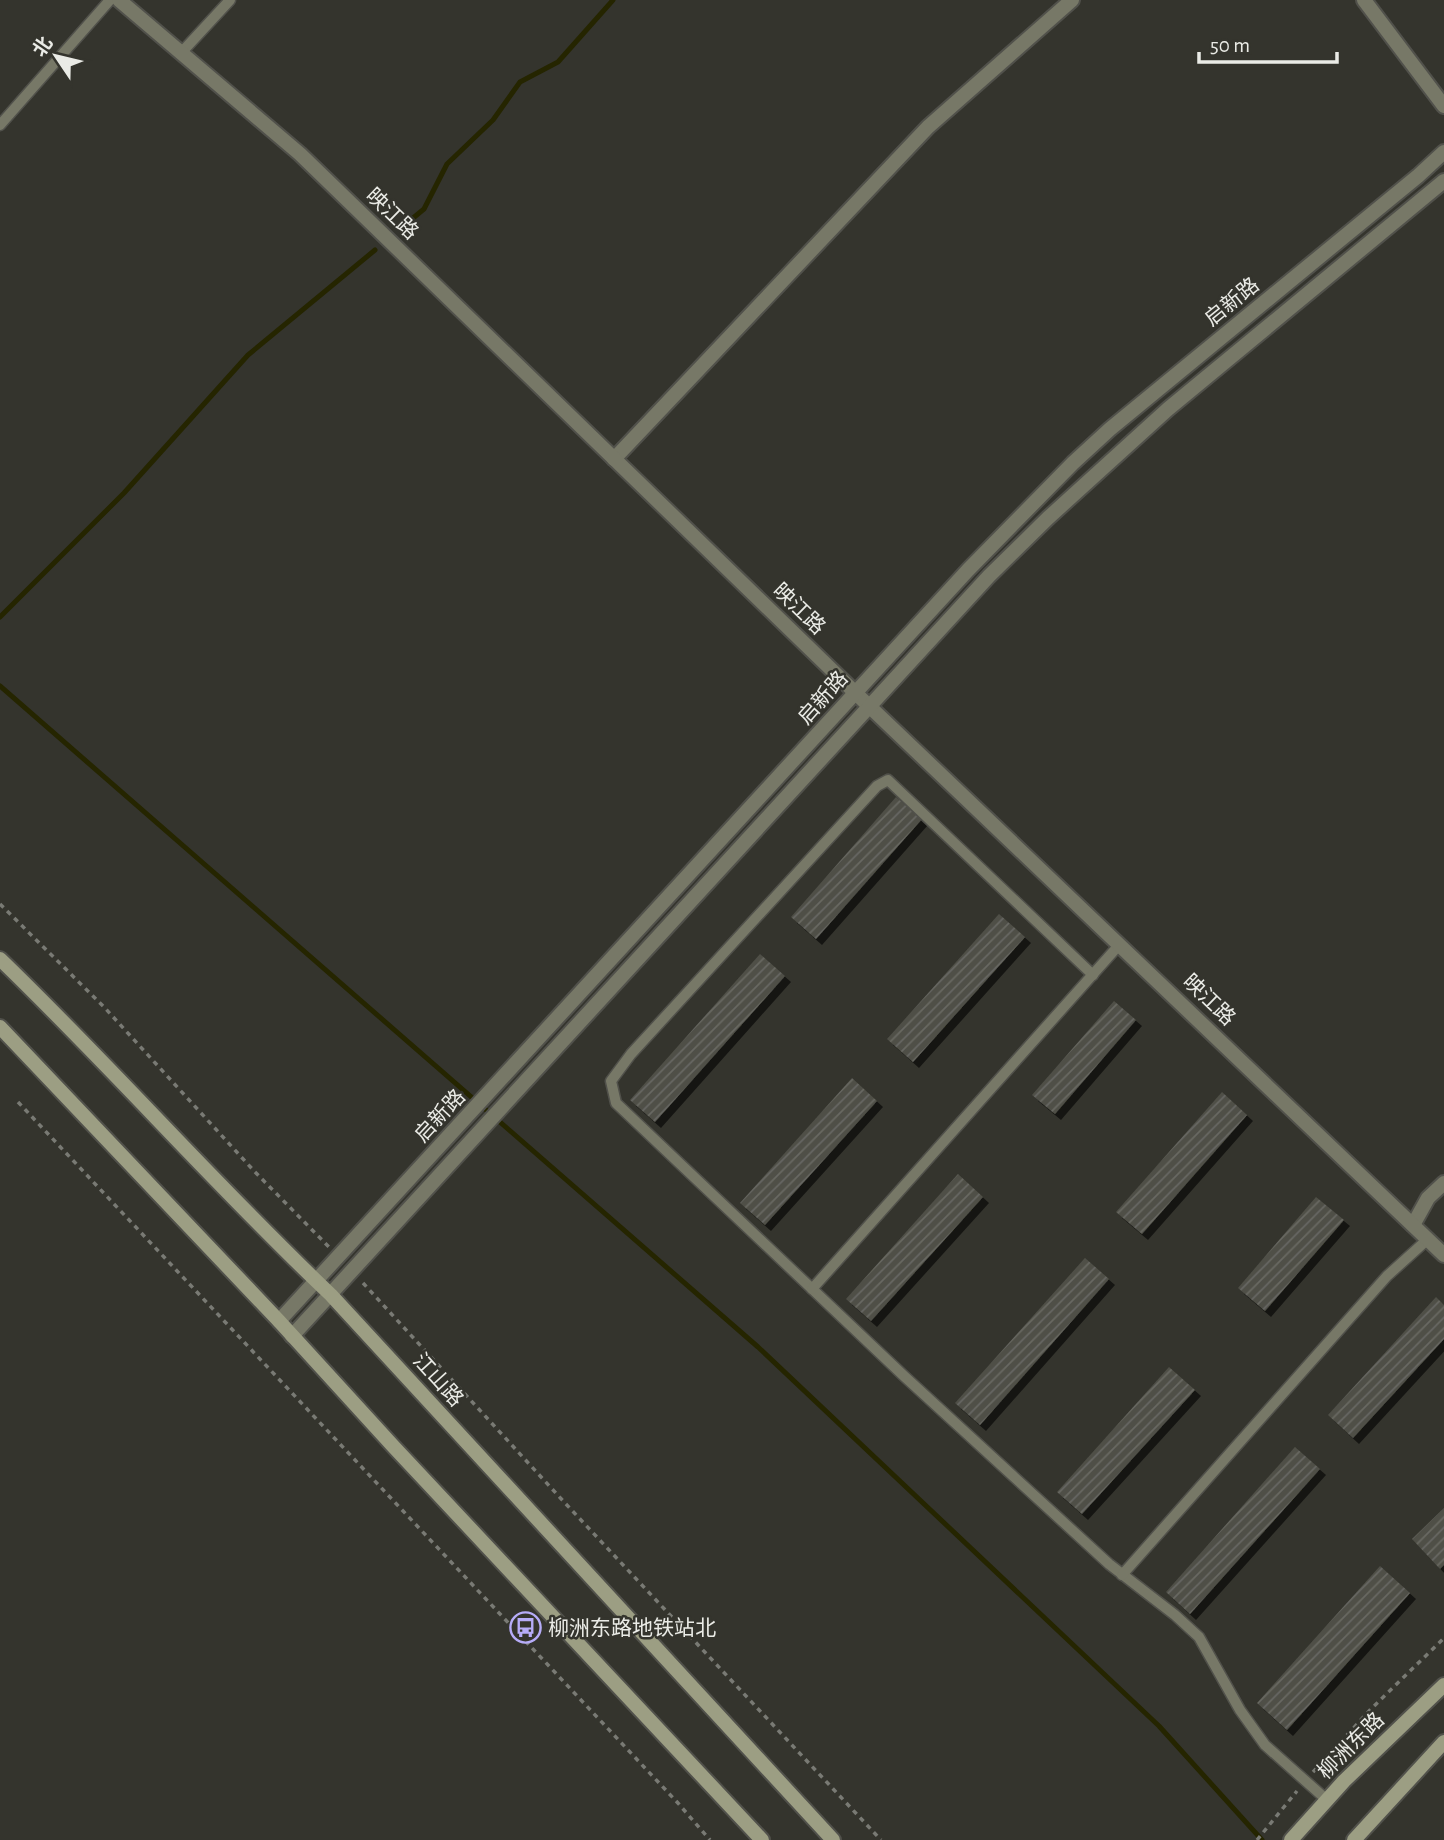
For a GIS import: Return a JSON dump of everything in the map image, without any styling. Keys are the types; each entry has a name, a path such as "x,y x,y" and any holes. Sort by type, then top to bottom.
{"main road":[{"name":"江山路","path":"0,959 45,1002 260,1226 331,1294 833,1840"},
{"path":"0,1027 279,1321 762,1840"},
{"name":"柳洲东路","path":"1295,1835 1391,1734 1444,1685"},
{"path":"1354,1840 1444,1742"}],"street":[{"name":"映江路","path":"119,0 300,154 869,706 1444,1255"},
{"path":"614,459 928,127 1072,0"},
{"path":"1364,0 1444,106"},
{"name":"启新路","path":"279,1321 968,570 1029,507 1092,446 1444,152"},
{"name":"启新路","path":"292,1336 989,576 1048,518 1168,409 1444,181"},
{"path":"1413,1225 1428,1198 1444,1183"}],"lane":[{"path":"0,125 110,0"},
{"path":"181,53 230,0"},
{"path":"1093,975 888,780 877,786 631,1054 611,1081 616,1103 935,1404 1122,1575 1199,1637 1240,1710 1265,1745 1326,1800"},
{"path":"812,1289 1120,944"},
{"path":"1122,1575 1387,1276 1427,1239"}],"path":[{"path":"0,904 104,1007 255,1172 338,1257"},
{"path":"18,1102 710,1840"},
{"path":"352,1271 881,1840"},
{"path":"1256,1840 1370,1710 1444,1638"}],"building":[{"path":"896,797 922,819 816,939 791,917"},
{"path":"999,914 1025,937 913,1062 887,1039"},
{"path":"760,954 785,976 655,1122 630,1100"},
{"path":"1114,1001 1136,1020 1055,1114 1032,1095"},
{"path":"852,1078 877,1101 765,1225 740,1203"},
{"path":"1222,1092 1247,1115 1142,1234 1116,1212"},
{"path":"958,1174 983,1197 871,1321 846,1299"},
{"path":"1316,1197 1344,1220 1265,1311 1238,1288"},
{"path":"1085,1258 1109,1279 980,1425 955,1403"},
{"path":"1436,1297 1444,1305 1444,1339 1353,1438 1328,1415"},
{"path":"1169,1367 1195,1390 1082,1514 1057,1492"},
{"path":"1295,1447 1320,1469 1190,1614 1166,1592"},
{"path":"1444,1508 1444,1565 1440,1569 1412,1539"},
{"path":"1380,1566 1410,1593 1287,1730 1257,1703"}],"waterway":[{"path":"401,228 424,209 447,164 493,120 520,82 558,62 613,0"},
{"path":"0,617 124,493 248,355 375,250"},
{"path":"0,686 758,1347 1159,1726 1262,1840"}],"place":[{"name":"柳洲东路地铁站北","path":"525,1628"}]}
